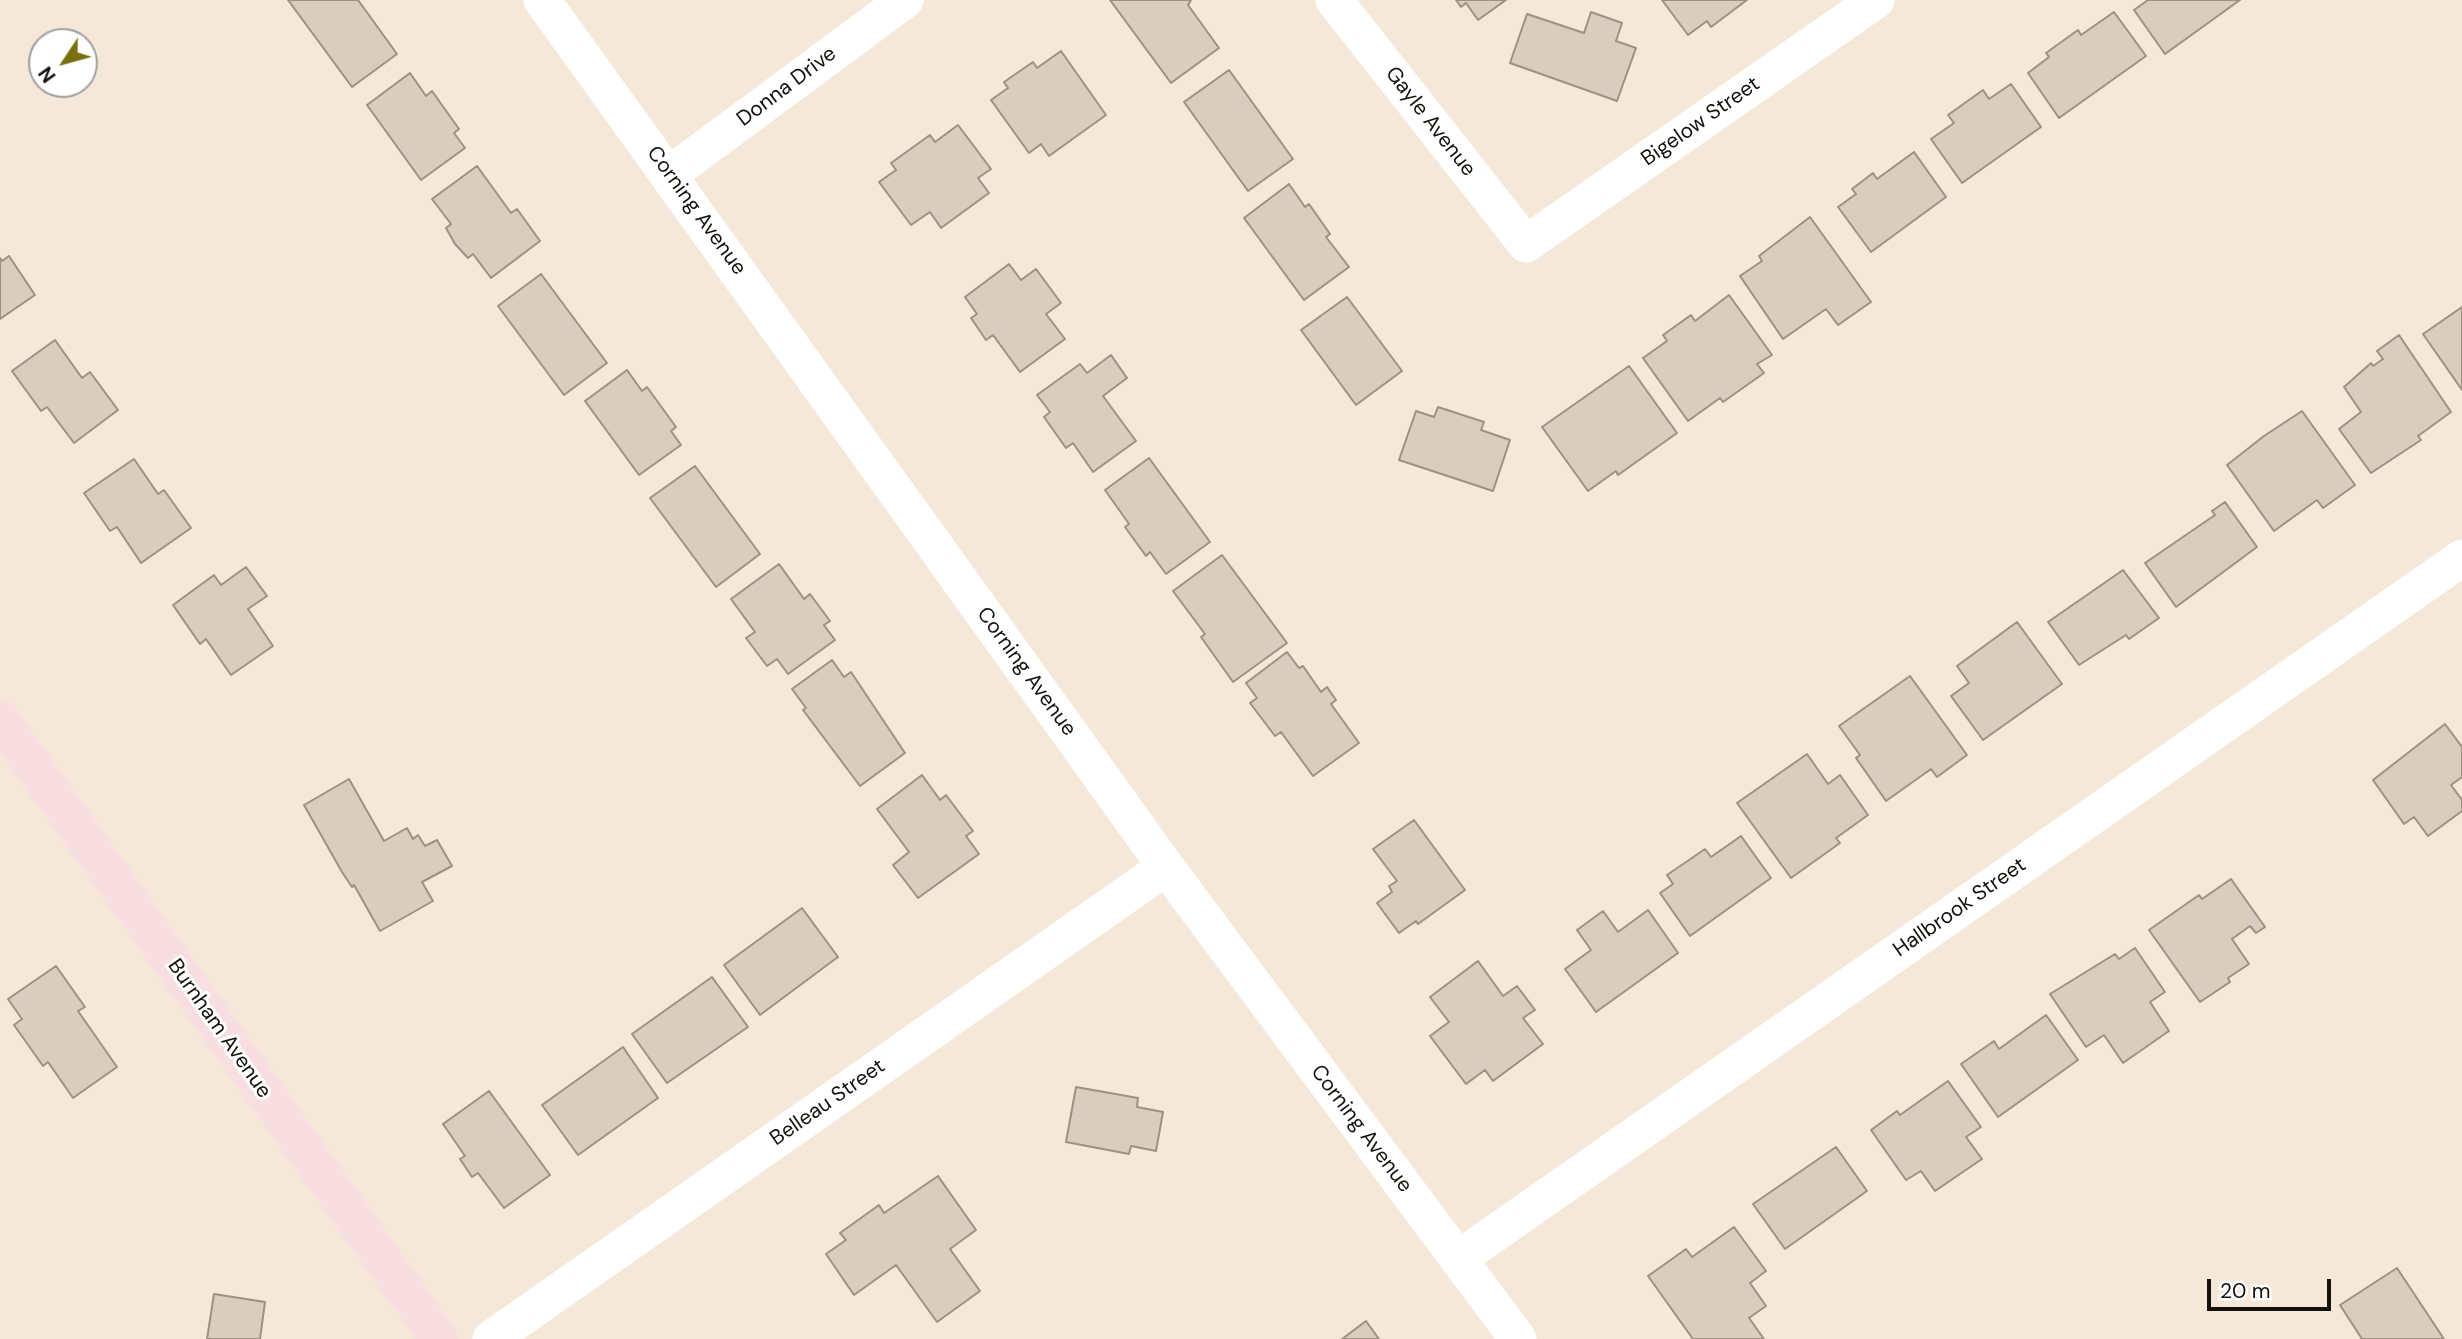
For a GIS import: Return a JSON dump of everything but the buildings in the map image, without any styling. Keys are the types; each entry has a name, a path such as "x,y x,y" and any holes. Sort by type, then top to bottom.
{"street":[{"name":"Corning Avenue","path":"542,0 670,174 1166,867 1518,1339"},
{"name":"Donna Drive","path":"670,174 905,0"},
{"name":"Gayle Avenue","path":"1334,0 1526,244"},
{"name":"Bigelow Street","path":"1526,244 1876,0"},
{"name":"Hallbrook Street","path":"1458,1259 2462,558"},
{"name":"Burnham Avenue","path":"0,719 439,1339"},
{"name":"Belleau Street","path":"491,1339 1166,867"}]}
